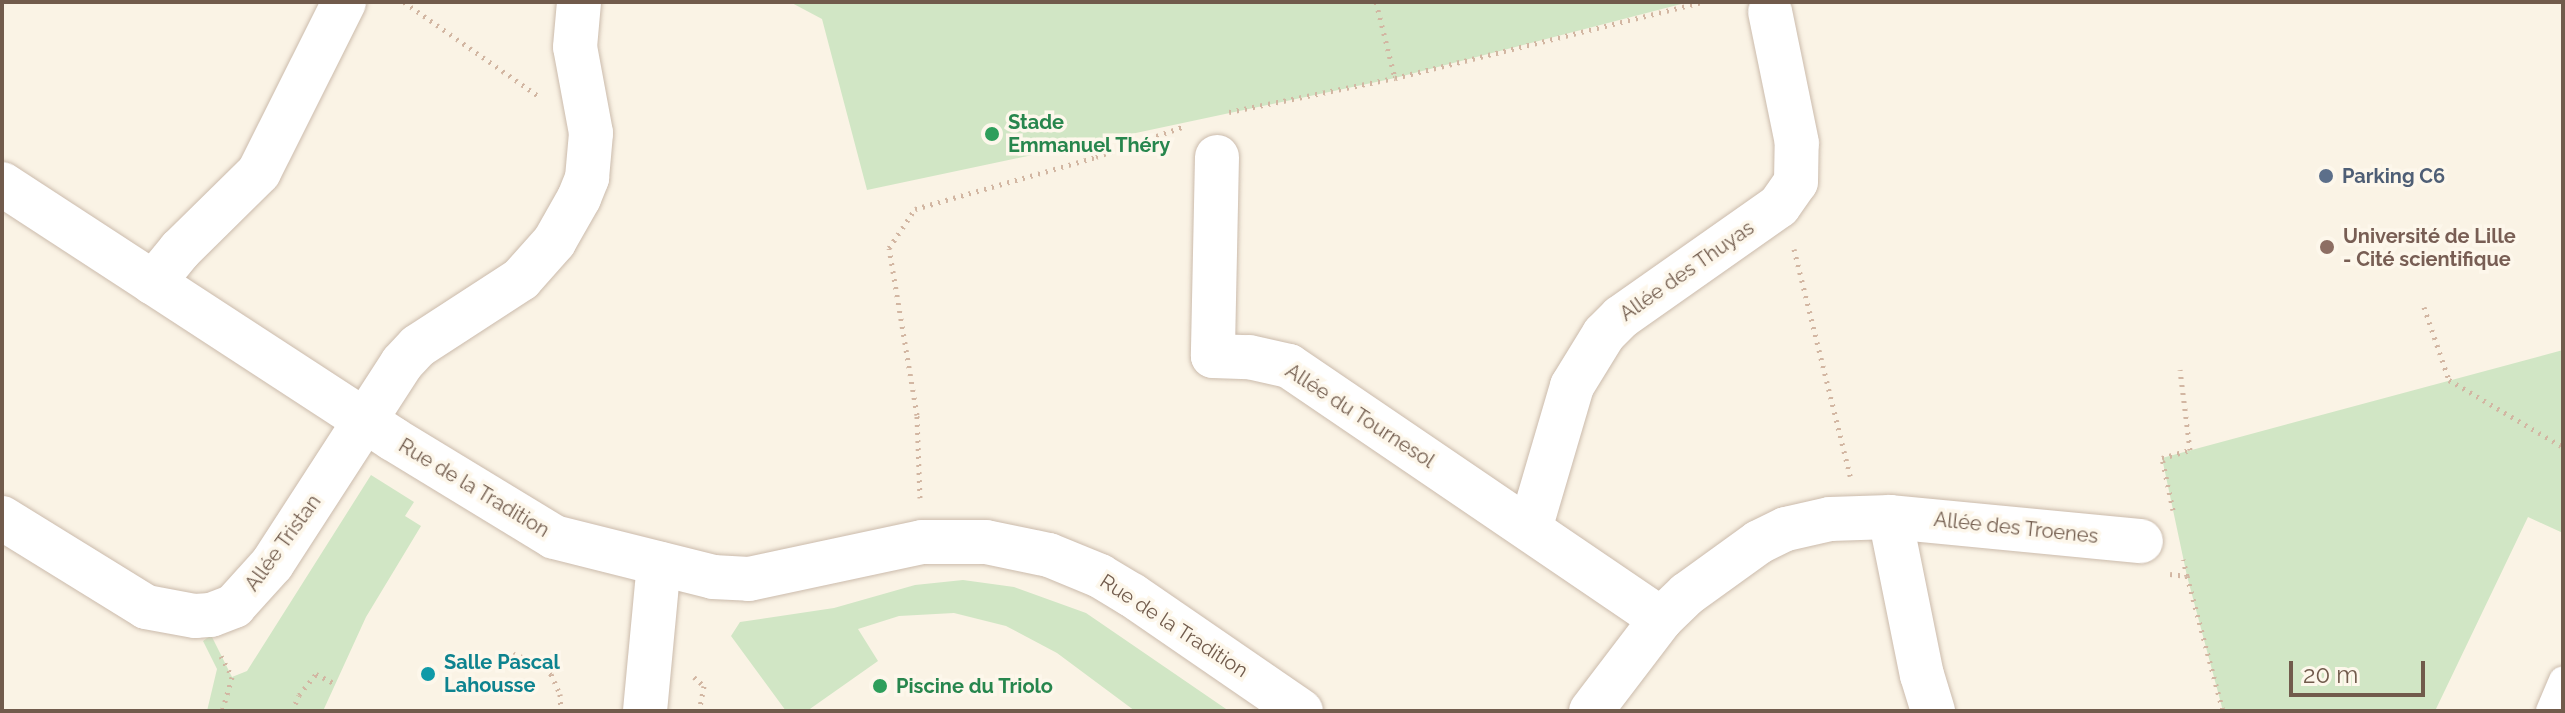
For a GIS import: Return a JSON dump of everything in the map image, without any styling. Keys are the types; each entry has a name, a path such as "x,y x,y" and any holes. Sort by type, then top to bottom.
{"street":[{"path":"153,283 180,250 259,172 344,2"},
{"name":"Allée Tristan","path":"211,615 234,606 262,577 385,385 418,346 501,295 540,260 554,242 587,178 591,133 575,47 579,2"},
{"name":"Allée des Thuyas","path":"1530,529 1562,414 1586,358 1604,334 1621,317 1779,206 1796,182 1799,165 1770,12"},
{"name":"Allée du Tournesol","path":"1216,136 1213,356 1249,357 1289,366 1661,619"},
{"name":"Rue de la Tradition","path":"2,184 364,419 554,537 713,577 749,579 922,542 986,542 1012,546 1049,555 1100,576 1301,711"},
{"path":"1875,517 1920,699"},
{"name":"Allée des Troenes","path":"1591,711 1661,619 1706,579 1759,542 1810,522 1875,517 2141,541"},
{"path":"2,518 146,607 171,614 211,615"},
{"path":"645,711 659,564"}],"lane":[{"path":"2550,711 2563,681"}],"path":[{"path":"404,2 591,133"},
{"path":"1376,2 1395,78"},
{"path":"1216,136 1395,78 1701,2"},
{"path":"922,542 917,415 889,248 915,209 1096,157 1186,125"},
{"path":"1779,206 1875,517"},
{"path":"2424,307 2449,380 2563,447"},
{"path":"2187,576 2223,711"},
{"path":"211,615 211,635 232,677 222,711"},
{"path":"503,663 513,654 538,662 555,684 561,711"},
{"path":"292,711 299,695 316,674 336,684"}],"green space":[{"name":"Stade Emmanuel Théry","path":"790,2 1689,2 1395,78 867,190 822,19"},
{"path":"2563,350 2563,533 2528,517 2435,711 2223,711 2187,576 2162,458"},
{"path":"371,475 414,502 405,516 421,526 366,617 323,711 207,711 217,669 203,641 211,635 232,677 247,671"},
{"path":"963,580 1014,587 1086,613 1229,711 1135,711 1057,653 1006,626 954,613 899,616 858,629 878,661 807,711 786,711 731,636 740,622 834,608 915,585"}],"place":[{"name":"Stade Emmanuel Théry","path":"992,134"},
{"name":"Parking C6","path":"2326,176"},
{"name":"Université de Lille ‐ Cité scientifique","path":"2327,247"},
{"name":"Salle Pascal Lahousse","path":"428,674"},
{"name":"Piscine du Triolo","path":"880,686"}]}
